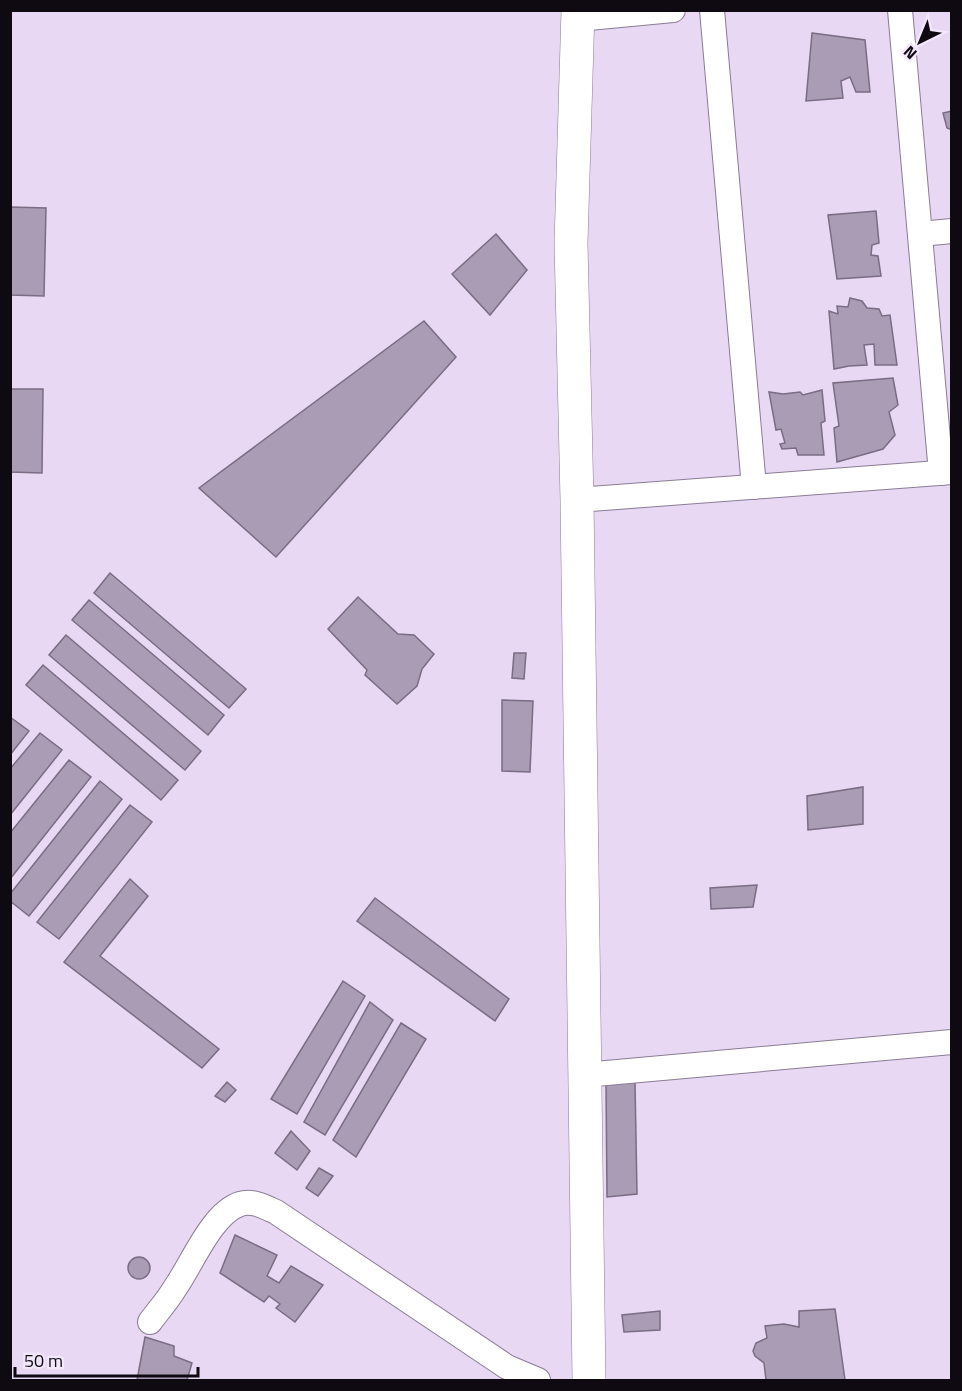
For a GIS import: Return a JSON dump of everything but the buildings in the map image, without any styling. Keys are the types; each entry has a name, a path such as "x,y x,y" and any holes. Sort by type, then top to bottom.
{"main road":[{"path":"578,15 571,243 577,500 589,1380"}],"street":[{"path":"578,15 673,10"},
{"path":"712,10 754,487"},
{"path":"577,500 946,473 920,234 900,10"},
{"path":"920,234 951,231"},
{"path":"584,1075 951,1042"},
{"path":"150,1322 226,1211 242,1203 258,1204 276,1212 507,1367 538,1380"}]}
